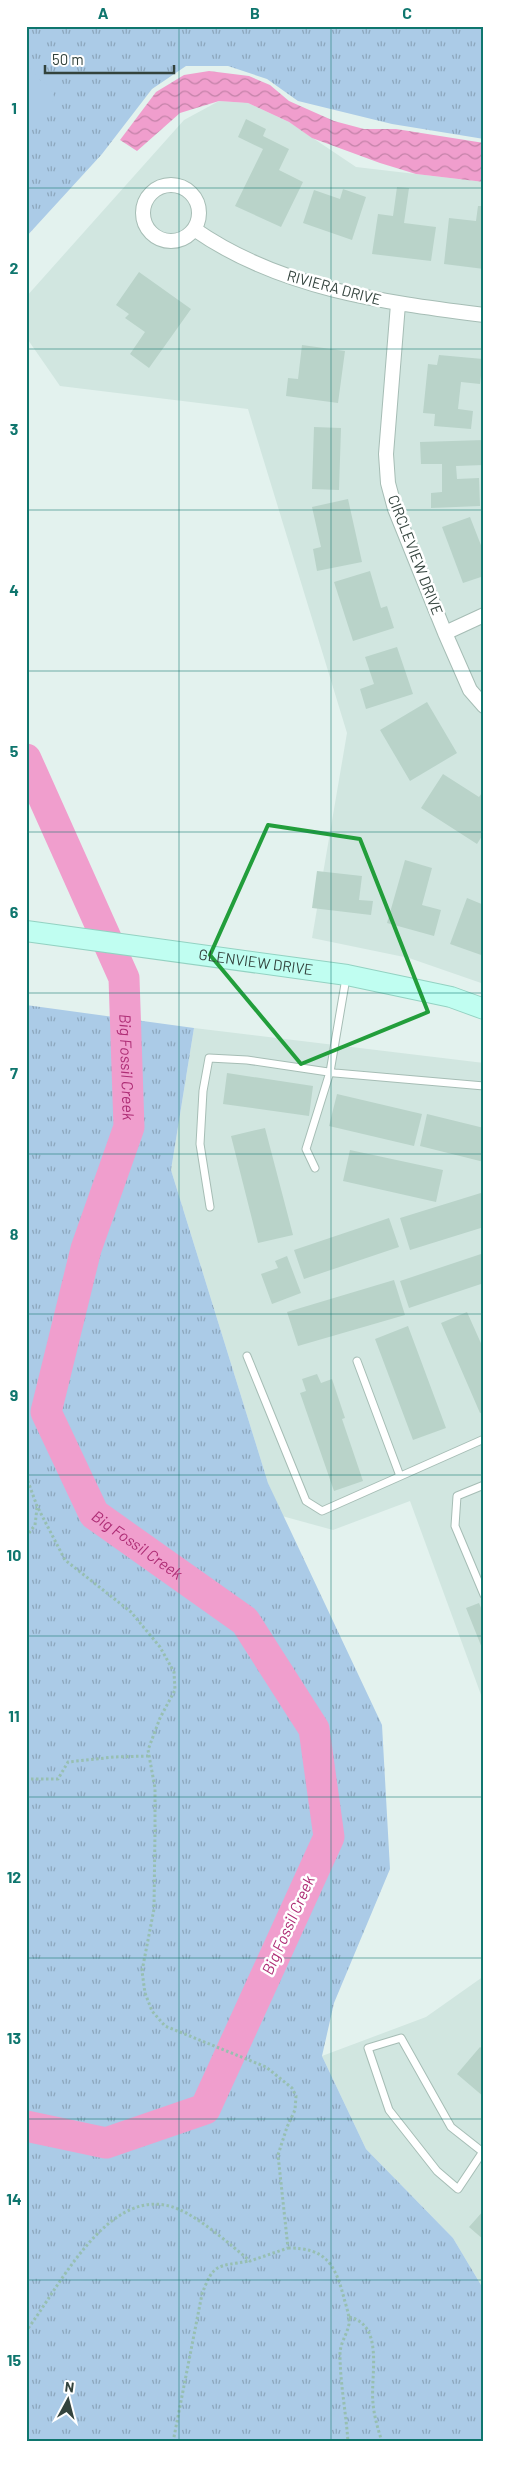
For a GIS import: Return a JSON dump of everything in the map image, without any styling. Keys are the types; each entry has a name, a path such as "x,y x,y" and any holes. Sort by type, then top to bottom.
{"main road":[{"name":"GLENVIEW DRIVE","path":"30,931 347,975 451,997 484,1009"}],"street":[{"path":"166,185 176,185 192,194 198,203 199,212 194,229 176,240 164,240 152,233 145,225 143,214 144,204 149,194 166,185"},
{"name":"RIVIERA DRIVE","path":"194,229 223,249 286,276 343,293 398,304 484,315"},
{"name":"CIRCLEVIEW DRIVE","path":"398,304 386,454 388,482 395,509 445,633 470,690 484,706"},
{"path":"445,633 484,615"}],"lane":[{"path":"315,1168 306,1150 330,1072 347,975"},
{"path":"210,1206 200,1144 203,1090 209,1058 247,1060 330,1072 484,1086"},
{"path":"247,1356 306,1501 322,1511 484,1439"},
{"path":"357,1361 400,1476"},
{"path":"484,1485 458,1496 456,1526 484,1595"},
{"path":"401,2038 451,2127 483,2153 458,2189 437,2172 389,2110 368,2048 401,2038"}],"path":[{"path":"26,1476 37,1506 65,1560 131,1612 160,1647 174,1672 176,1690 160,1718 148,1750 154,1788 155,1830 154,1908 142,1971 145,1992 152,2011 165,2026 266,2067 292,2088 296,2096 295,2110 286,2127 278,2155 288,2248"},
{"path":"26,1536 35,1525 37,1506"},
{"path":"26,1779 58,1779 68,1762 114,1756 148,1756"},
{"path":"26,2331 100,2229 120,2214 140,2207 158,2204 178,2209 250,2260"},
{"path":"173,2442 202,2294 210,2272 217,2268 288,2248 304,2248 317,2252 327,2258 340,2282 349,2317 349,2325 340,2352 348,2442"},
{"path":"349,2317 363,2323 370,2330 373,2347 373,2403 382,2442"}],"highlighted area":[{"path":"268,825 360,839 428,1012 301,1064 210,955"}],"shaded area":[{"path":"219,101 248,103 289,122 356,167 484,182 484,984 409,958 312,938 347,733 248,409 60,386 26,337 26,297 184,120"},
{"path":"194,1028 484,1063 484,1703 410,1501 333,1530 282,1516 268,1483 171,1170"},
{"path":"484,1976 484,2290 453,2238 366,2149 322,2056 426,2017"}],"green space":[{"path":"26,26 484,26 484,139 392,124 298,101 267,79 228,66 186,66 152,89 102,154 26,237"},
{"path":"26,63 40,80 50,87 54,96 52,102 26,128"},
{"path":"26,1005 194,1028 171,1170 268,1483 382,1725 390,1869 334,2003 322,2056 366,2149 453,2238 484,2290 484,2442 26,2442"}],"water":[{"path":"209,71 249,76 270,85 289,101 334,121 364,129 396,129 484,143 484,182 416,174 380,163 312,138 289,122 248,103 219,101 180,113 137,151 120,140 156,92 184,75"}],"building":[{"path":"246,119 266,129 263,136 289,149 279,170 303,182 281,227 235,206 263,149 238,137"},
{"path":"397,187 409,188 404,223 436,227 431,261 372,254 378,214 393,216"},
{"path":"343,189 366,197 352,240 303,223 314,190 340,199"},
{"path":"478,206 484,206 484,269 444,264 449,218 476,221"},
{"path":"139,272 191,309 149,368 130,354 145,332 125,318 129,314 116,305"},
{"path":"302,345 345,351 338,403 286,396 288,378 298,379"},
{"path":"439,355 483,359 480,384 461,382 458,409 473,411 471,429 434,426 435,414 423,413 428,364 437,365"},
{"path":"314,427 341,428 339,490 312,489"},
{"path":"484,440 484,465 456,466 457,479 479,478 480,506 431,508 431,493 442,492 442,464 421,464 420,442"},
{"path":"348,499 362,562 317,571 313,549 321,547 312,507"},
{"path":"470,517 484,553 484,576 463,583 442,527"},
{"path":"370,571 381,608 387,606 394,628 353,641 334,582"},
{"path":"397,647 413,694 366,709 360,689 374,684 365,657"},
{"path":"427,702 457,753 410,781 380,730"},
{"path":"443,774 479,797 484,790 484,833 477,844 421,808"},
{"path":"405,860 432,868 422,905 441,910 434,936 387,923"},
{"path":"317,871 362,876 359,900 373,901 371,915 312,908"},
{"path":"467,898 484,905 484,956 450,944"},
{"path":"227,1073 313,1086 309,1116 223,1104"},
{"path":"337,1094 422,1114 414,1146 329,1126"},
{"path":"427,1114 484,1128 484,1162 420,1146"},
{"path":"265,1128 293,1235 258,1243 231,1136"},
{"path":"350,1150 443,1170 436,1202 343,1181"},
{"path":"484,1192 484,1227 410,1250 400,1218"},
{"path":"389,1218 399,1247 304,1279 294,1250"},
{"path":"484,1253 484,1283 409,1308 400,1281"},
{"path":"287,1256 301,1293 272,1304 261,1274 278,1268 275,1261"},
{"path":"394,1280 405,1315 298,1346 287,1312"},
{"path":"467,1312 484,1350 484,1412 480,1413 441,1323"},
{"path":"408,1326 446,1428 413,1440 375,1339"},
{"path":"317,1374 321,1383 332,1379 345,1418 342,1419 363,1481 334,1491 300,1393 306,1391 302,1379"},
{"path":"479,1603 484,1615 484,1653 466,1608"},
{"path":"480,2047 484,2050 484,2097 457,2074"},
{"path":"484,2210 484,2240 469,2227"}],"waterway":[{"name":"Big Fossil Creek","path":"26,759 124,978 129,1127 86,1249 46,1412 94,1514 245,1621 314,1729 329,1837 205,2109 106,2143 26,2126"}]}
